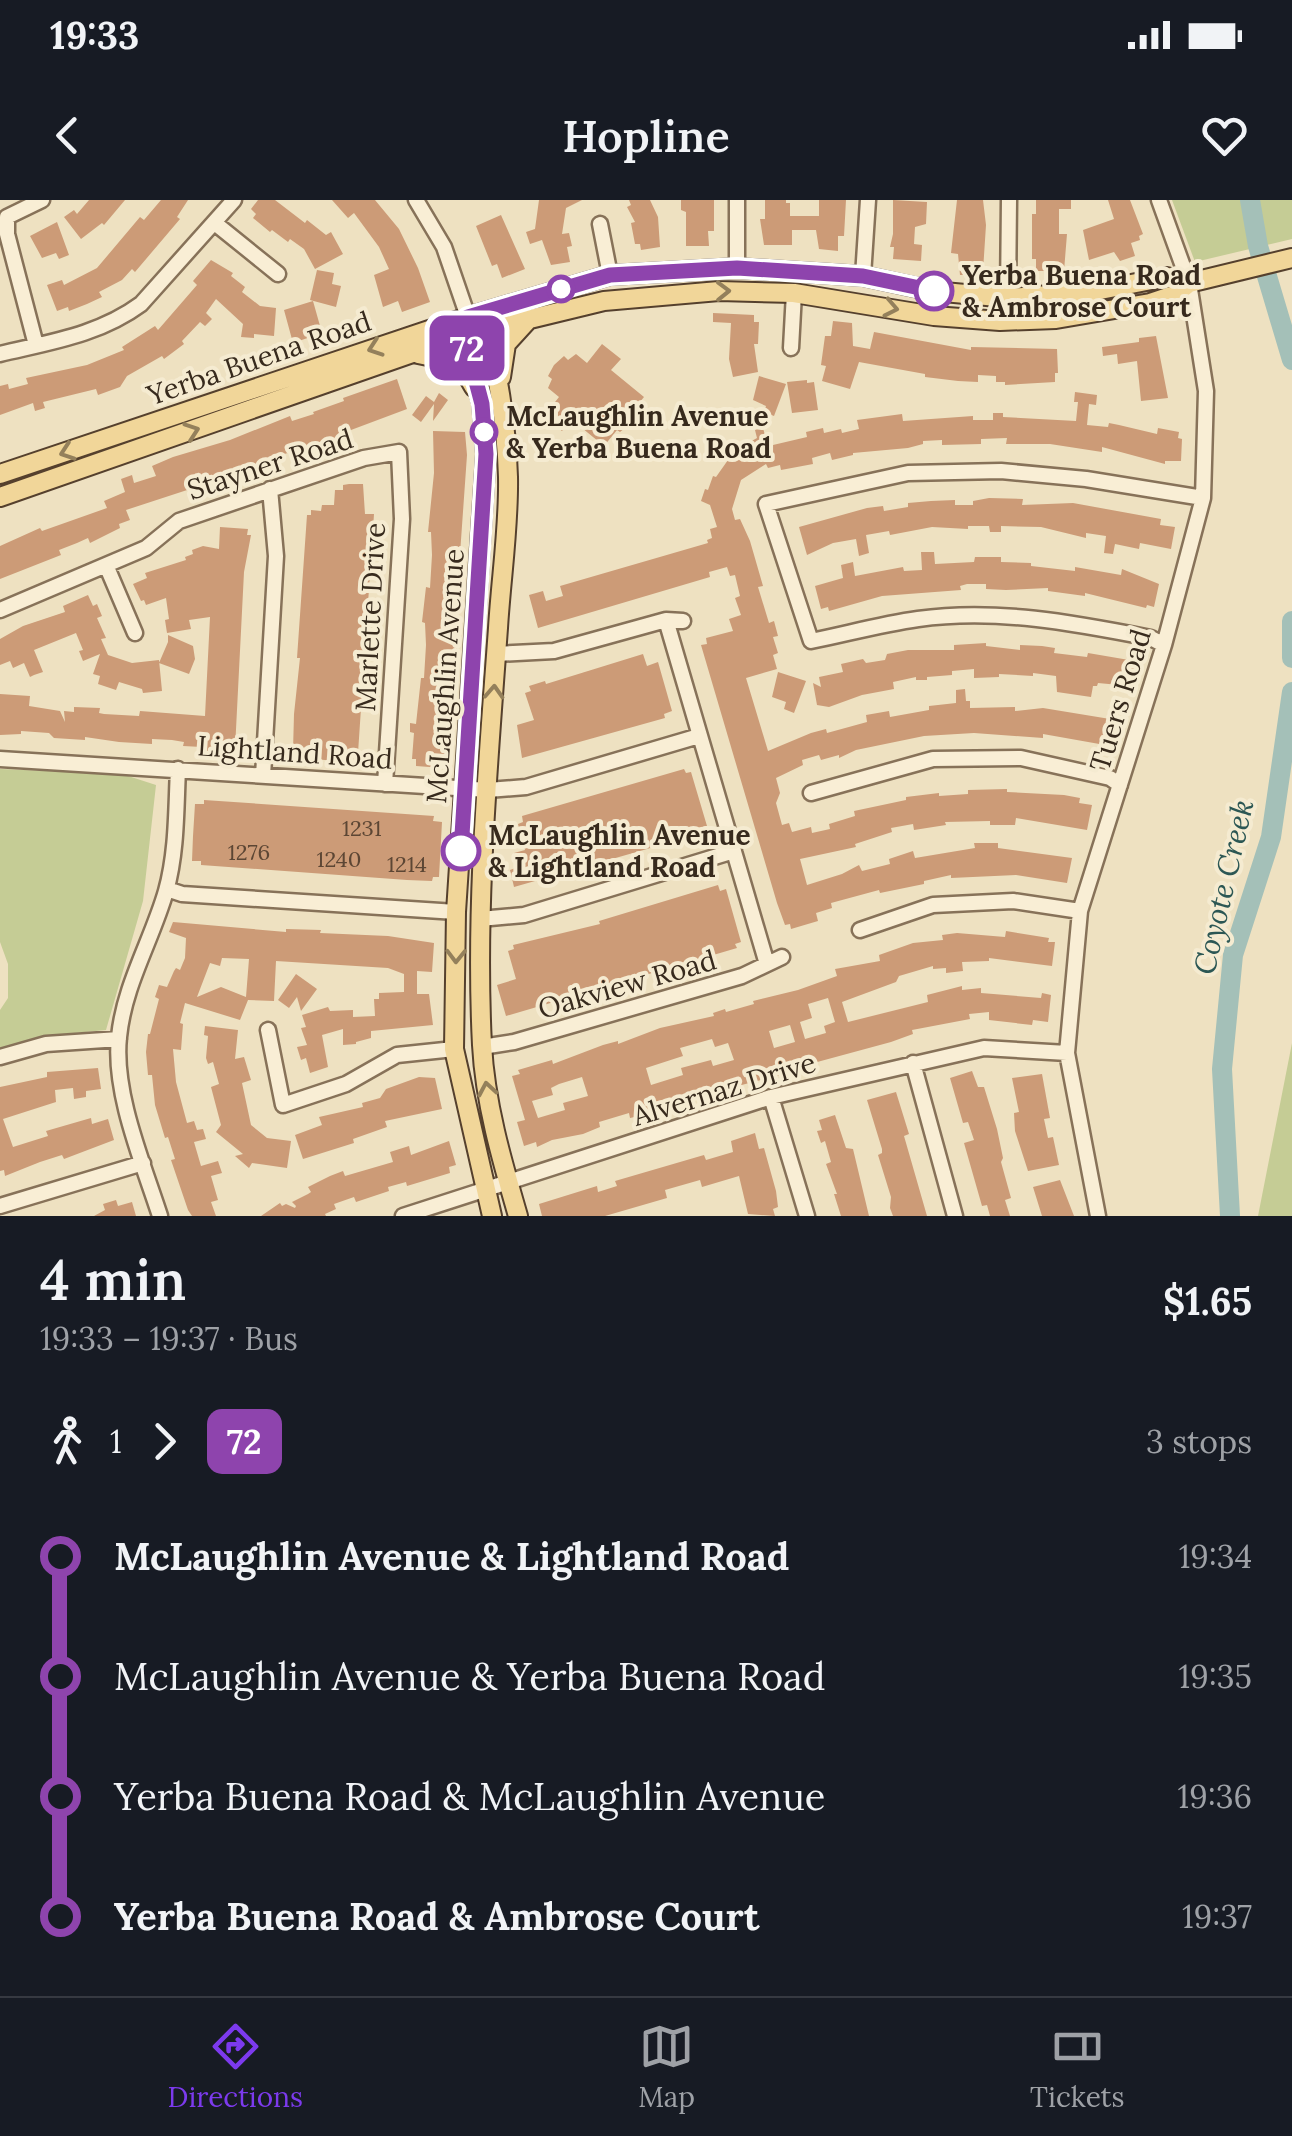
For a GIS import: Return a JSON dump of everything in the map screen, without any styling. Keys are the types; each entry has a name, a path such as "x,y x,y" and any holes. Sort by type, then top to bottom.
{"main road":[{"name":"Yerba Buena Road","path":"484,331 568,308 719,290 794,293 934,316 1056,320 1174,296 1189,283 1292,258"},
{"name":"Yerba Buena Road","path":"0,474 466,326 610,275 737,268 863,276 933,291 1008,298 1090,292 1167,277 1189,283"},
{"path":"491,400 506,344 528,320"},
{"name":"Yerba Buena Road","path":"0,497 418,354 466,326"},
{"name":"McLaughlin Avenue","path":"466,326 484,331 491,400 508,483 480,919 486,1089 518,1216"},
{"name":"McLaughlin Avenue","path":"466,326 491,400 456,912 454,1048 492,1216"},
{"path":"418,354 454,363 491,400"}],"street":[{"path":"36,345 7,234 7,217 42,200"},
{"path":"0,354 94,332 124,316 141,304 234,200"},
{"name":"McLaughlin Avenue","path":"416,200 444,247 466,326"},
{"path":"737,268 738,200"},
{"path":"863,276 868,200"},
{"path":"1008,298 1010,200"},
{"name":"Tuers Road","path":"1098,1216 1067,1054 1080,911 1164,645 1203,498 1206,391 1189,283 1159,200"},
{"path":"216,224 278,274"},
{"path":"600,224 610,275"},
{"path":"791,348 794,293"},
{"name":"Stayner Road","path":"0,610 146,548 179,520 364,458 399,452"},
{"name":"Marlette Drive","path":"385,784 402,519 399,452"},
{"path":"1164,645 1151,638 1051,619 974,615 918,619 810,641 766,504 908,473 1001,472 1086,479 1203,498"},
{"path":"263,776 276,556 270,490"},
{"path":"106,564 135,632"},
{"path":"666,620 767,964"},
{"path":"496,654 554,651 666,620 683,620"},
{"name":"Lightland Road","path":"0,758 488,790 526,787 699,736"},
{"path":"811,793 933,758 1022,758 1110,778 1120,785"},
{"path":"160,1216 120,1083 119,1038 128,994 166,889 174,840 178,769"},
{"path":"480,919 524,914 734,851"},
{"path":"166,889 182,894 456,912"},
{"path":"860,930 933,905 1013,901 1080,911"},
{"name":"Oakview Road","path":"482,1047 514,1042 742,976 782,957"},
{"path":"268,1030 282,1105 346,1084 397,1055 454,1048"},
{"path":"0,1058 46,1044 119,1038"},
{"name":"Alvernaz Drive","path":"403,1216 771,1097 984,1048 1067,1054"},
{"path":"912,1063 956,1216"},
{"path":"771,1097 807,1216"},
{"path":"0,1206 143,1163"}],"green space":[{"path":"1172,200 1292,200 1292,239 1195,262"},
{"path":"0,769 122,774 156,785 143,901 106,1030 54,1035 0,1051 0,1010 8,998 8,964 0,942"},
{"path":"1292,1043 1292,1216 1258,1216"}],"building":[{"path":"89,200 125,200 104,225 81,239 64,217 74,210 77,214"},
{"path":"161,200 188,200 177,217 180,219 135,272 132,269 122,280 99,292 102,297 69,311 68,307 57,311 47,285 62,280 64,285 97,268 140,217 144,220"},
{"path":"258,200 275,200 326,235 331,232 343,254 315,269 304,249 270,232 253,218 256,214 251,209"},
{"path":"332,200 375,200 399,229 430,302 402,312 398,301 383,307 374,275 389,269 379,247 354,213 348,218"},
{"path":"539,200 582,200 566,208 562,234 569,233 570,262 551,265 542,240 530,244 526,232 535,229"},
{"path":"629,200 650,200 658,217 660,247 641,250 640,244 635,244"},
{"path":"681,200 714,200 714,231 708,231 709,246 686,246 686,212 681,210"},
{"path":"765,200 786,200 790,203 790,216 819,216 819,200 846,200 844,236 838,236 838,251 819,249 816,230 792,230 792,245 764,245 760,219 765,219"},
{"path":"893,200 927,202 926,224 915,227 914,244 922,245 921,261 893,259"},
{"path":"957,200 983,200 983,271 970,271 970,275 960,275 958,254 951,253"},
{"path":"1036,200 1071,200 1071,209 1059,209 1059,234 1067,234 1064,271 1036,271 1036,259 1032,259 1032,214 1036,214"},
{"path":"1108,200 1130,200 1143,234 1131,243 1135,256 1120,261 1114,252 1089,260 1083,230 1114,219"},
{"path":"501,215 525,269 502,278 497,264 492,266 476,226"},
{"path":"57,222 69,255 59,259 56,253 42,258 30,236"},
{"path":"211,260 233,273 231,276 245,287 242,292 260,306 276,308 274,336 241,337 243,324 216,299 206,313 212,319 205,326 200,322 182,341 184,344 164,359 162,356 127,376 120,387 98,395 96,389 43,402 45,408 35,411 33,403 0,415 0,386 8,384 9,389 28,384 26,378 87,365 124,350 122,347 155,326 158,330 197,285 193,281"},
{"path":"317,270 334,273 332,284 341,286 336,307 310,300"},
{"path":"313,301 322,333 293,343 284,310"},
{"path":"713,313 754,315 754,322 759,322 758,344 754,344 758,372 733,377 729,359 731,323 713,322"},
{"path":"833,321 852,323 853,346 870,349 874,332 971,350 1057,349 1058,373 1055,382 1005,385 996,382 996,376 978,375 978,382 958,381 859,362 850,389 822,381 825,336 831,336"},
{"path":"1156,336 1168,398 1141,401 1137,361 1118,364 1117,354 1103,356 1102,347"},
{"path":"602,344 621,359 611,370 644,397 625,428 617,430 604,446 571,419 562,431 544,416 559,397 548,388 552,379 548,376 554,365 564,356 568,360 576,354 587,363"},
{"path":"759,376 786,384 774,416 764,412 766,406 753,400"},
{"path":"397,379 407,409 343,433 344,436 126,510 130,520 119,524 120,528 90,543 88,538 59,550 61,555 0,579 0,546 40,528 42,531 107,508 104,501 125,492 121,479 132,475 134,483 156,476 152,466 173,457 290,416 292,421 314,414 344,401 343,398"},
{"path":"787,382 814,382 818,410 792,413"},
{"path":"1075,392 1097,395 1096,405 1089,404 1087,425 1108,427 1109,423 1157,434 1158,428 1179,432 1181,461 1165,464 1102,447 1102,452 1050,444 1006,444 1007,438 981,439 981,444 942,445 942,440 923,441 908,448 853,453 832,460 830,453 812,458 813,464 781,470 780,465 768,468 766,464 741,480 732,509 750,541 763,586 758,587 769,623 774,621 778,636 773,637 777,669 746,678 768,751 811,733 826,729 827,733 867,722 866,715 889,711 890,717 956,703 956,690 965,689 970,708 1043,708 1110,719 1109,723 1115,725 1112,741 1106,740 1105,745 1043,734 1043,738 974,733 924,736 856,750 839,758 821,760 819,755 802,760 803,765 776,778 780,793 776,803 782,825 789,823 792,832 811,827 812,833 830,829 829,824 855,816 854,811 906,797 968,794 968,790 1007,789 1064,795 1092,805 1087,830 1016,818 1015,825 945,822 946,825 914,830 913,824 891,828 892,832 855,844 856,847 800,859 807,885 859,865 862,871 890,864 889,859 913,851 915,858 975,848 974,843 998,843 998,848 1072,858 1067,883 1016,875 951,875 831,903 832,908 816,913 818,921 791,929 790,924 785,925 777,903 701,645 707,644 706,638 733,631 729,619 741,615 735,598 740,596 735,575 730,576 727,567 709,572 710,577 538,628 529,595 543,591 546,601 563,596 560,586 708,543 712,538 710,529 717,527 710,505 701,501 705,489 728,460 722,451 731,446 734,451 757,438 755,430 763,428 767,443 773,445 807,437 806,432 823,428 824,433 841,429 842,433 859,429 857,420 902,414 903,421 973,416 973,420 993,420 993,413 1003,413 1003,417 1076,421"},
{"path":"439,393 448,400 433,421 434,404 421,422 412,415 426,396 434,402"},
{"path":"433,431 465,432 467,455 452,734 443,768 416,766 416,759 412,759 414,733 410,732 410,723 416,724 424,678 426,645 422,622 432,555 428,532 434,473"},
{"path":"363,484 365,514 374,514 358,753 354,753 353,762 297,758 297,751 293,751 294,714 307,515 311,515 311,510 321,511 322,505 334,505 335,490 343,490 343,485"},
{"path":"1023,499 1022,505 1073,503 1161,519 1160,525 1175,527 1171,549 1140,543 1139,549 1115,544 1113,554 1104,553 1106,536 1086,533 1086,538 1041,527 1001,526 1001,532 990,532 989,526 968,526 866,535 869,553 859,556 856,539 833,543 807,555 799,527 867,508 883,506 884,511 908,507 908,503 955,500 955,505 973,505 973,501"},
{"path":"220,527 248,529 247,535 251,535 244,572 235,749 231,748 230,753 201,752 202,747 183,746 184,742 172,740 152,739 152,744 54,738 49,733 21,731 0,735 0,694 30,696 29,706 60,711 65,722 64,711 74,712 74,707 100,708 99,713 104,714 139,716 140,711 205,716 210,617 189,620 191,629 167,633 166,598 146,605 133,584 147,578 145,573 186,560 192,550 203,546 219,549"},
{"path":"921,552 934,552 935,564 1001,557 1001,562 1075,571 1075,567 1121,575 1122,569 1159,584 1154,607 1146,608 1048,588 1006,590 967,584 960,586 961,590 882,596 829,611 828,607 821,609 815,586 843,578 841,565 853,562 855,576 903,567 904,571 922,570"},
{"path":"88,595 102,616 97,618 108,655 132,663 159,660 162,691 143,693 142,689 119,682 116,690 98,684 100,676 93,674 100,654 83,661 76,633 34,650 43,672 30,677 24,663 13,668 10,661 0,665 0,639 23,626 65,612 63,606"},
{"path":"168,635 193,646 195,659 189,674 159,663"},
{"path":"986,643 1020,650 1020,645 1042,646 1055,648 1054,653 1087,657 1088,653 1129,660 1128,666 1134,667 1130,686 1098,683 1093,686 1091,697 1057,692 1056,676 1033,673 974,678 974,669 952,671 952,675 927,680 916,677 893,682 894,689 829,707 817,705 813,683 821,687 819,677 843,672 841,664 885,660 887,654 908,650 954,650 954,645"},
{"path":"643,654 647,666 658,662 672,711 664,714 665,718 522,758 517,725 534,720 525,693 531,691 529,686"},
{"path":"778,672 806,681 794,713 784,709 786,702 772,697"},
{"path":"684,769 691,772 707,826 701,827 703,833 514,887 510,870 518,867 514,853 525,850 518,824 523,822 522,816"},
{"path":"204,800 434,816 433,821 442,822 439,877 432,881 407,880 201,865 201,861 192,861 193,836 195,804 204,804"},
{"path":"718,885 720,891 726,889 741,942 735,944 737,948 506,1016 497,985 516,979 508,951 514,949 513,945 600,924 599,921"},
{"path":"173,922 286,932 321,930 320,933 434,943 432,972 417,971 417,994 429,994 433,1025 371,1031 371,1038 356,1044 343,1045 343,1029 322,1035 328,1067 310,1073 306,1058 301,1060 297,1047 307,1045 301,1028 306,1027 302,1015 328,1007 330,1011 353,1010 353,1017 375,1016 374,999 379,999 379,993 404,992 404,974 388,968 276,961 274,1001 248,1000 240,1020 185,1003 180,1023 181,1050 173,1049 176,1082 187,1123 194,1121 197,1130 203,1129 206,1139 194,1142 201,1166 218,1161 222,1173 211,1176 218,1200 211,1202 216,1216 192,1216 188,1210 155,1105 152,1075 148,1075 148,1034 159,999 155,997 159,985 167,987 185,958 186,938 169,932","holes":["222,958 249,959 246,997 221,987 197,997 210,963 220,966"]},
{"path":"1006,931 1049,938 1048,942 1055,942 1052,966 989,958 962,962 963,971 946,973 946,968 933,966 899,976 896,982 842,1002 848,1022 928,1002 927,995 962,986 962,990 981,988 981,993 1041,998 1042,993 1051,995 1048,1022 1033,1020 1032,1025 989,1020 989,1012 969,1014 970,1019 912,1030 913,1034 891,1042 660,1108 661,1111 630,1118 629,1113 599,1122 600,1127 583,1134 537,1147 536,1142 524,1146 517,1122 525,1120 512,1076 520,1074 518,1070 552,1060 553,1064 603,1045 618,1044 660,1028 798,990 837,976 835,969 880,961 879,955 913,943 943,940 942,935 1005,937","holes":["828,998 835,1022 824,1026 826,1033 805,1039 800,1022 812,1018 808,1004","790,1025 795,1042 774,1048 769,1031","712,1039 715,1047 728,1043 734,1060 713,1066 711,1060 681,1068 683,1075 651,1085 646,1068 683,1056 680,1048","582,1077 588,1096 563,1103 565,1110 538,1118 532,1101 553,1095 551,1088"]},
{"path":"296,974 317,989 301,1011 297,997 289,1008 278,1000"},
{"path":"205,1026 238,1030 235,1059 244,1057 251,1080 242,1083 251,1125 267,1138 291,1141 287,1168 252,1163 249,1168 235,1156 243,1154 216,1132 221,1125 211,1087 219,1084 213,1062 208,1064 206,1058"},
{"path":"98,1068 101,1089 86,1091 86,1097 74,1099 73,1088 55,1090 56,1102 3,1119 13,1147 48,1136 46,1131 91,1118 92,1124 108,1119 114,1140 5,1176 4,1170 0,1171 0,1087 47,1077 47,1072"},
{"path":"972,1071 978,1087 984,1087 997,1129 1011,1198 1005,1200 1010,1216 990,1216 987,1205 982,1206 964,1143 974,1140 968,1122 963,1123 950,1078"},
{"path":"1042,1074 1050,1118 1044,1119 1059,1165 1028,1171 1015,1131 1014,1113 1019,1112 1012,1078"},
{"path":"419,1077 435,1078 442,1109 385,1121 387,1127 353,1139 354,1143 303,1159 295,1135 322,1125 319,1117 363,1107 362,1103 380,1098 386,1089"},
{"path":"896,1092 927,1216 893,1216 890,1208 891,1197 878,1155 882,1149 867,1100"},
{"path":"835,1115 846,1148 853,1149 869,1216 841,1216 826,1164 831,1162 825,1141 821,1143 817,1131 822,1130 819,1120"},
{"path":"755,1133 759,1149 764,1148 776,1191 775,1216 748,1214 739,1176 702,1187 700,1180 665,1190 667,1198 605,1216 542,1216 539,1204 597,1186 598,1192 617,1186 615,1181 704,1155 706,1160 733,1152 731,1141"},
{"path":"449,1141 456,1165 449,1167 450,1173 407,1186 406,1182 388,1187 389,1191 356,1202 354,1197 334,1204 336,1209 326,1216 261,1216 280,1203 295,1208 292,1202 311,1192 308,1187 330,1176 343,1171 345,1176 393,1162 390,1152 409,1146 411,1155"},
{"path":"1060,1180 1074,1216 1042,1216 1033,1187"},
{"path":"116,1200 118,1206 132,1202 136,1216 94,1216 105,1210 103,1204"}],"waterway":[{"name":"Coyote Creek","path":"1250,200 1258,246 1292,360"},
{"name":"Coyote Creek","path":"1292,621 1292,658"},
{"name":"Coyote Creek","path":"1230,1216 1222,1069 1233,955 1271,837 1292,692"}],"bus line":[{"name":"72","path":"461,851 486,454 482,404 464,336 468,317 610,275 737,268 863,276 934,291"}],"place":[{"name":"Yerba Buena Road & Ambrose Court","path":"934,291"},
{"name":"McLaughlin Avenue & Yerba Buena Road","path":"484,432"},
{"name":"McLaughlin Avenue & Lightland Road","path":"461,851"}]}
